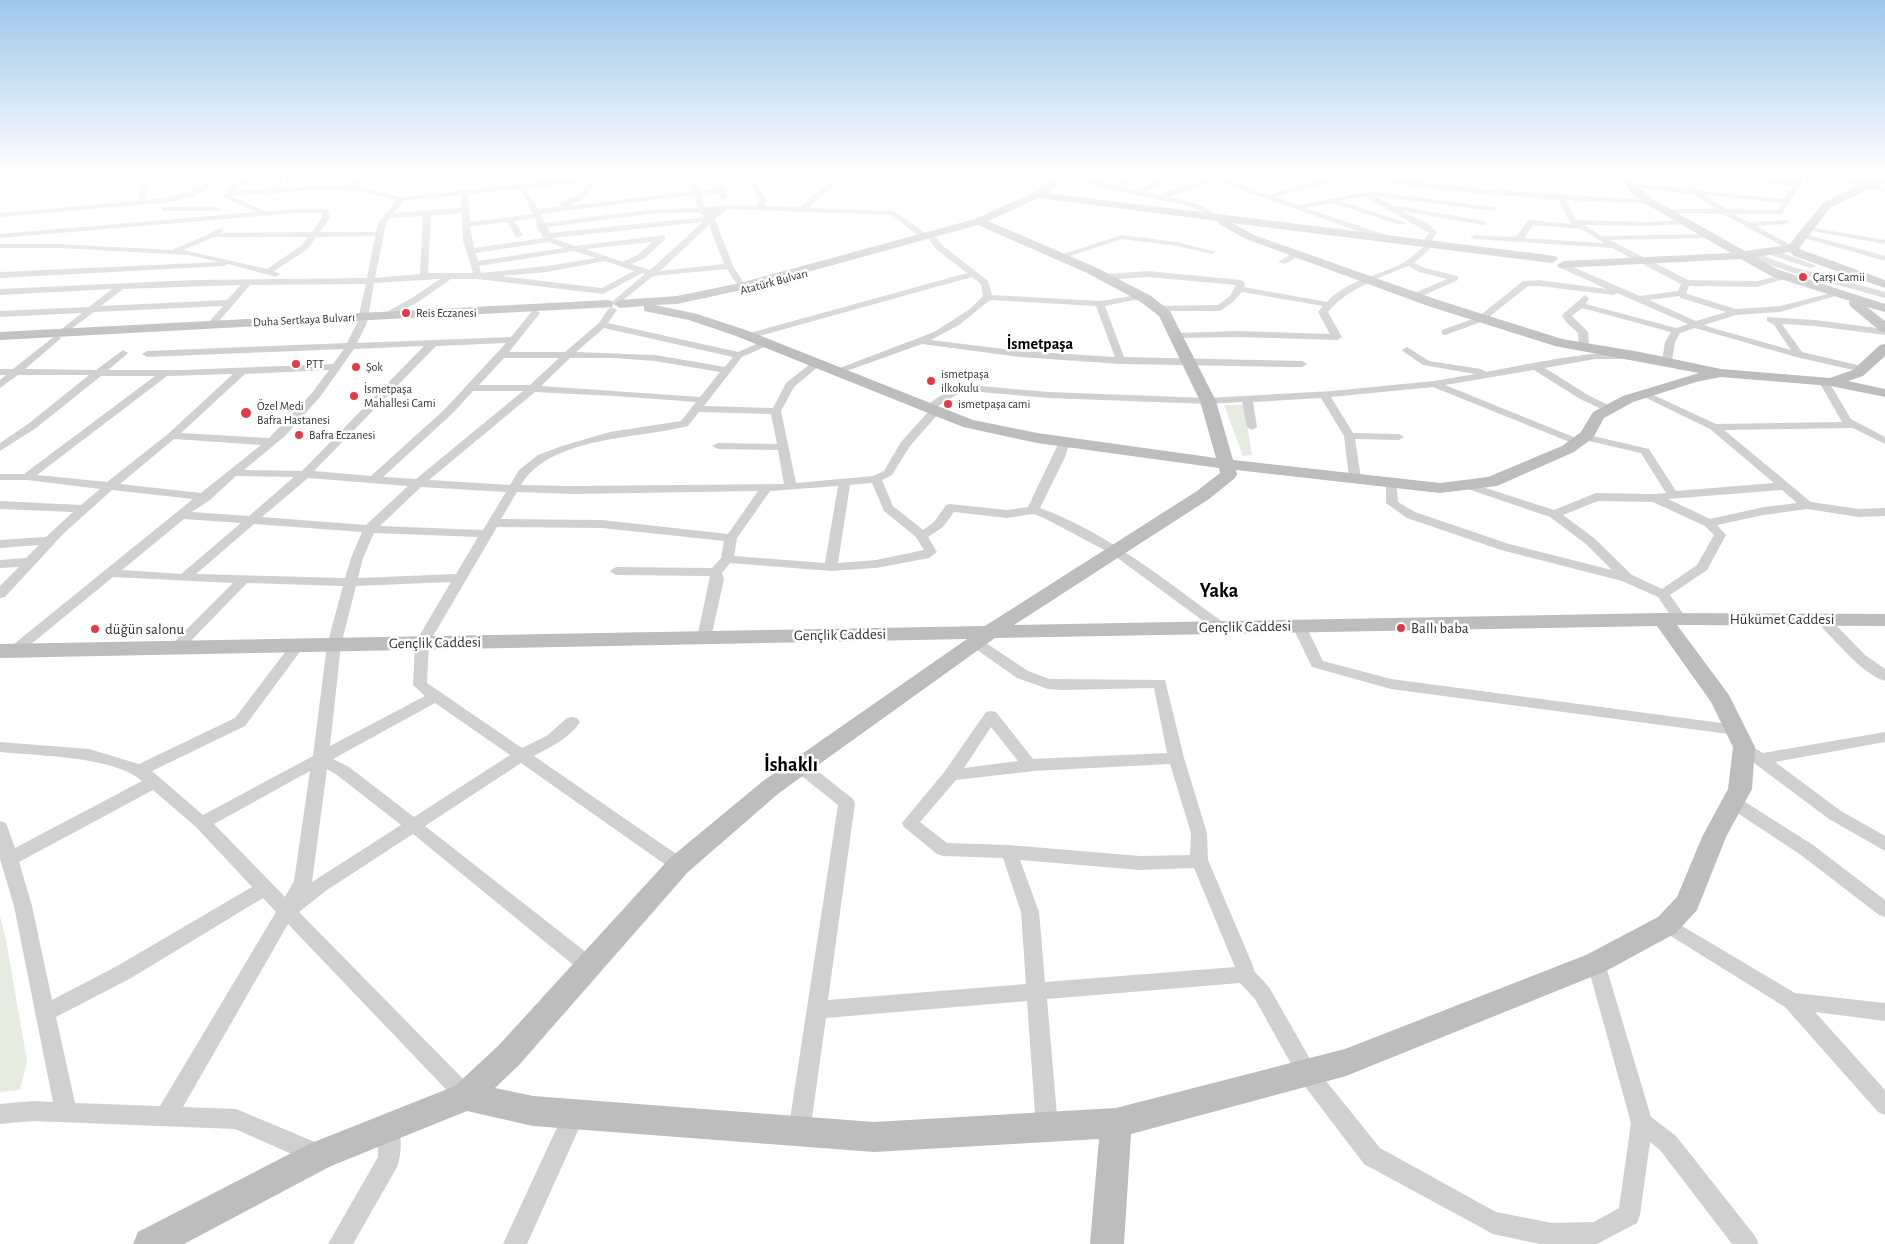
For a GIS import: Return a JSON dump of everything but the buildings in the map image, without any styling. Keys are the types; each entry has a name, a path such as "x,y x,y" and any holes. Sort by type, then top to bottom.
{"main road":[{"name":"Atatürk Bulvarı","path":"613,307 660,305 703,300 930,241 954,232"},
{"path":"150,1244 320,1155 466,1096 509,1055 678,866 770,787 982,637 1203,495 1229,474 1208,401 1165,314 1149,302 1106,277 1005,232"},
{"path":"1241,232 1250,237 1415,296 1527,334 1721,373 1827,382 1885,393"},
{"path":"1330,232 1428,242 1559,263 1771,252 1793,248 1806,232"},
{"path":"1338,232 1428,242 1559,263"},
{"path":"1700,232 1746,254 1776,273 1789,273 1821,288 1881,304"},
{"path":"660,305 930,241"},
{"path":"1793,248 1798,253 1852,276 1885,284"},
{"path":"1841,292 1885,328"},
{"path":"690,315 689,309 703,300"},
{"path":"660,305 749,336 970,424 1064,442 1226,464 1440,488 1491,482 1568,449 1580,440 1598,415 1628,399 1693,378 1721,373"},
{"path":"660,305 690,315"},
{"name":"Duha Sertkaya Bulvarı","path":"0,341 59,335 210,325 535,313 613,307"},
{"name":"Duha Sertkaya Bulvarı","path":"0,336 59,335 362,320 386,316 613,307"},
{"path":"1827,382 1858,373 1885,348"},
{"path":"466,1096 533,1111 874,1137 1116,1123 1346,1062 1596,963 1667,925 1688,903 1714,837 1740,789 1747,745 1668,610"},
{"name":"Hükümet Caddesi","path":"1668,610 1822,619 1885,620"},
{"name":"Gençlik Caddesi","path":"7,651 704,638 982,637 1668,610"},
{"path":"1106,1244 1116,1123"}],"street":[{"path":"0,236 48,232"},
{"path":"58,246 71,232"},
{"path":"170,252 217,232"},
{"path":"267,272 305,247 316,232"},
{"path":"424,276 426,232"},
{"path":"466,232 467,240 478,276"},
{"path":"544,232 548,238 576,250 652,274 729,266"},
{"path":"470,251 596,232"},
{"path":"622,265 642,256 660,239 664,232"},
{"path":"166,1116 303,882 324,739 334,645 357,558 369,529 418,484 532,388 602,325 613,307 698,232"},
{"path":"716,232 729,266 742,286"},
{"path":"918,232 985,283 988,298"},
{"path":"1369,232 1389,239"},
{"path":"1409,232 1428,242"},
{"path":"1426,232 1428,242"},
{"path":"1462,248 1477,232"},
{"path":"1519,239 1523,232"},
{"path":"1590,232 1686,283 1757,284 1789,273 1805,264"},
{"path":"1762,232 1793,248"},
{"path":"1806,232 1885,242"},
{"path":"1806,232 1885,259"},
{"path":"7,651 110,573 235,474 272,442 316,395 351,346 362,320 380,234 212,235"},
{"path":"1600,238 1707,236"},
{"path":"1061,256 1122,237 1177,244 1212,252"},
{"path":"1474,237 1614,246"},
{"path":"474,264 576,250 604,244 660,239"},
{"path":"1176,336 1239,334 1337,336 1329,325 1324,312 1335,298 1369,279 1408,263 1428,242"},
{"path":"0,246 58,246 189,253 234,262 281,276 284,281"},
{"path":"0,385 120,287 158,251"},
{"path":"1771,252 1805,264 1852,276 1885,290"},
{"path":"1282,262 1298,254"},
{"path":"1746,254 1789,273 1841,292 1857,288"},
{"path":"0,292 248,282 370,281 424,276 478,276 547,269 605,259"},
{"path":"0,275 213,266 234,262"},
{"path":"1408,263 1422,270 1455,278 1415,296"},
{"path":"1559,263 1706,329 1799,355 1862,370"},
{"path":"478,276 603,291 640,271"},
{"path":"749,336 974,274"},
{"path":"988,298 1100,304 1149,302 1220,308 1240,289 1241,283 1148,274 1106,277"},
{"path":"386,316 415,300 449,276"},
{"path":"1841,292 1852,276"},
{"path":"210,325 248,282"},
{"path":"1445,332 1481,319 1526,284 1539,283 1592,289 1635,297 1680,293 1684,296 1735,312"},
{"path":"1680,293 1686,283"},
{"path":"1581,305 1676,331 1735,312 1780,309 1857,288 1885,295"},
{"path":"1240,289 1330,305"},
{"path":"1584,346 1583,332 1569,320 1567,315 1581,305 1592,289"},
{"path":"837,371 919,341 955,324 977,310 988,298"},
{"path":"0,314 228,303"},
{"path":"1100,304 1121,361"},
{"path":"1756,310 1774,320 1885,332"},
{"path":"373,480 449,411 501,355 535,313"},
{"path":"1774,320 1799,355"},
{"path":"602,325 739,355"},
{"path":"1667,361 1670,342 1676,331"},
{"path":"147,354 514,340"},
{"path":"919,341 956,348 1015,354 1121,361 1302,364"},
{"path":"678,866 420,686 422,643 524,472 542,457 610,435 684,424 739,355 766,343"},
{"path":"184,578 305,474 433,344"},
{"path":"1407,350 1426,363 1471,369 1489,374"},
{"path":"0,448 32,426 123,353"},
{"path":"501,355 613,355 655,358 727,370"},
{"path":"235,474 305,474 418,484 574,490 791,487 876,479 888,473 905,444 932,409 952,393 969,388 1048,395 1208,401 1324,394 1434,384 1534,365 1595,356 1640,356"},
{"path":"791,487 776,412 790,385 817,363"},
{"path":"1534,365 1584,397 1608,409"},
{"path":"0,372 165,373 337,367"},
{"path":"0,594 84,508 172,436 242,371"},
{"path":"27,477 165,373"},
{"path":"1827,382 1847,421 1885,441"},
{"path":"1434,384 1580,440 1645,451 1673,495"},
{"path":"471,388 532,388 627,392 699,404 776,412"},
{"path":"1324,394 1349,436 1356,478"},
{"path":"1643,394 1714,427 1807,505"},
{"path":"1247,399 1252,427"},
{"path":"1714,427 1855,425"},
{"path":"172,436 272,442"},
{"path":"1349,436 1399,437"},
{"path":"1034,510 1034,506 1059,457 1064,442"},
{"path":"718,446 783,447"},
{"path":"0,477 27,477 206,497"},
{"path":"727,560 832,568 876,564 931,552 921,535 888,508 876,479"},
{"path":"832,568 845,482"},
{"path":"1392,482 1392,502 1411,515 1505,547 1627,578"},
{"path":"1466,485 1554,514 1590,541 1627,578 1668,610 1702,567 1720,535 1709,523 1655,498"},
{"path":"1554,514 1596,497 1655,498 1786,486"},
{"path":"616,571 715,572 727,560 730,538 767,488"},
{"path":"0,505 84,508"},
{"path":"1709,523 1764,511 1807,505 1859,513 1885,512"},
{"path":"921,535 933,531 940,526 950,508 1007,514 1034,510 1048,515 1116,551 1222,628"},
{"path":"183,515 369,529 491,528 602,524 730,538"},
{"path":"0,544 50,541"},
{"path":"0,564 30,562"},
{"path":"704,638 717,579 715,572"},
{"path":"110,573 184,578 351,582 461,578"},
{"path":"176,648 245,578"},
{"path":"1822,619 1860,658 1885,676"},
{"path":"1298,626 1317,664 1391,684 1747,745 1885,737"},
{"path":"982,637 1033,681 1065,686 1077,684 1160,683 1176,758 1199,833 1199,861 1204,868 1237,948 1244,966 1244,974 1262,994 1307,1073 1372,1156 1493,1223 1552,1235 1596,1233 1629,1215 1642,1124 1596,963"},
{"path":"140,770 240,722 297,646"},
{"path":"202,822 436,696"},
{"path":"1030,766 991,716 951,775 910,823 943,849 1009,852 1140,863 1199,861"},
{"path":"287,911 321,885 521,756 553,739 572,722"},
{"path":"1747,745 1835,815 1885,844"},
{"path":"0,747 89,755 140,770 202,822 466,1096"},
{"path":"951,775 1030,766 1176,758"},
{"path":"320,759 343,771 589,966"},
{"path":"799,765 847,803 800,1132"},
{"path":"9,859 154,782"},
{"path":"1732,802 1806,850 1885,910"},
{"path":"0,827 23,906 66,1112"},
{"path":"1009,852 1030,912 1047,1127"},
{"path":"45,1013 124,972 265,888"},
{"path":"1667,925 1792,1001 1885,1105"},
{"path":"817,1010 1244,974"},
{"path":"1792,1001 1885,1012"},
{"path":"0,1114 33,1111 236,1118 320,1155"},
{"path":"515,1244 574,1114"},
{"path":"1642,1124 1668,1143 1748,1244"},
{"path":"340,1244 389,1159 389,1128"}],"shaded area":[{"path":"1224,405 1244,405 1252,455 1243,456"},
{"path":"0,916 6,940 27,1061 20,1090 0,1092"}],"place":[{"name":"Çarşı Camii","path":"1803,277"},
{"name":"Reis Eczanesi","path":"406,313"},
{"name":"PTT","path":"296,364"},
{"name":"Şok","path":"356,367"},
{"name":"ismetpaşa ilkokulu","path":"931,381"},
{"name":"İsmetpaşa Mahallesi Cami","path":"354,396"},
{"name":"ismetpaşa cami","path":"948,404"},
{"name":"Özel Medi Bafra Hastanesi","path":"246,413"},
{"name":"Bafra Eczanesi","path":"299,435"},
{"name":"Ballı baba","path":"1401,628"},
{"name":"düğün salonu","path":"95,629"}],"district":[{"name":"İsmetpaşa","path":"1040,344"},
{"name":"Yaka","path":"1219,591"},
{"name":"İshaklı","path":"791,765"}]}
